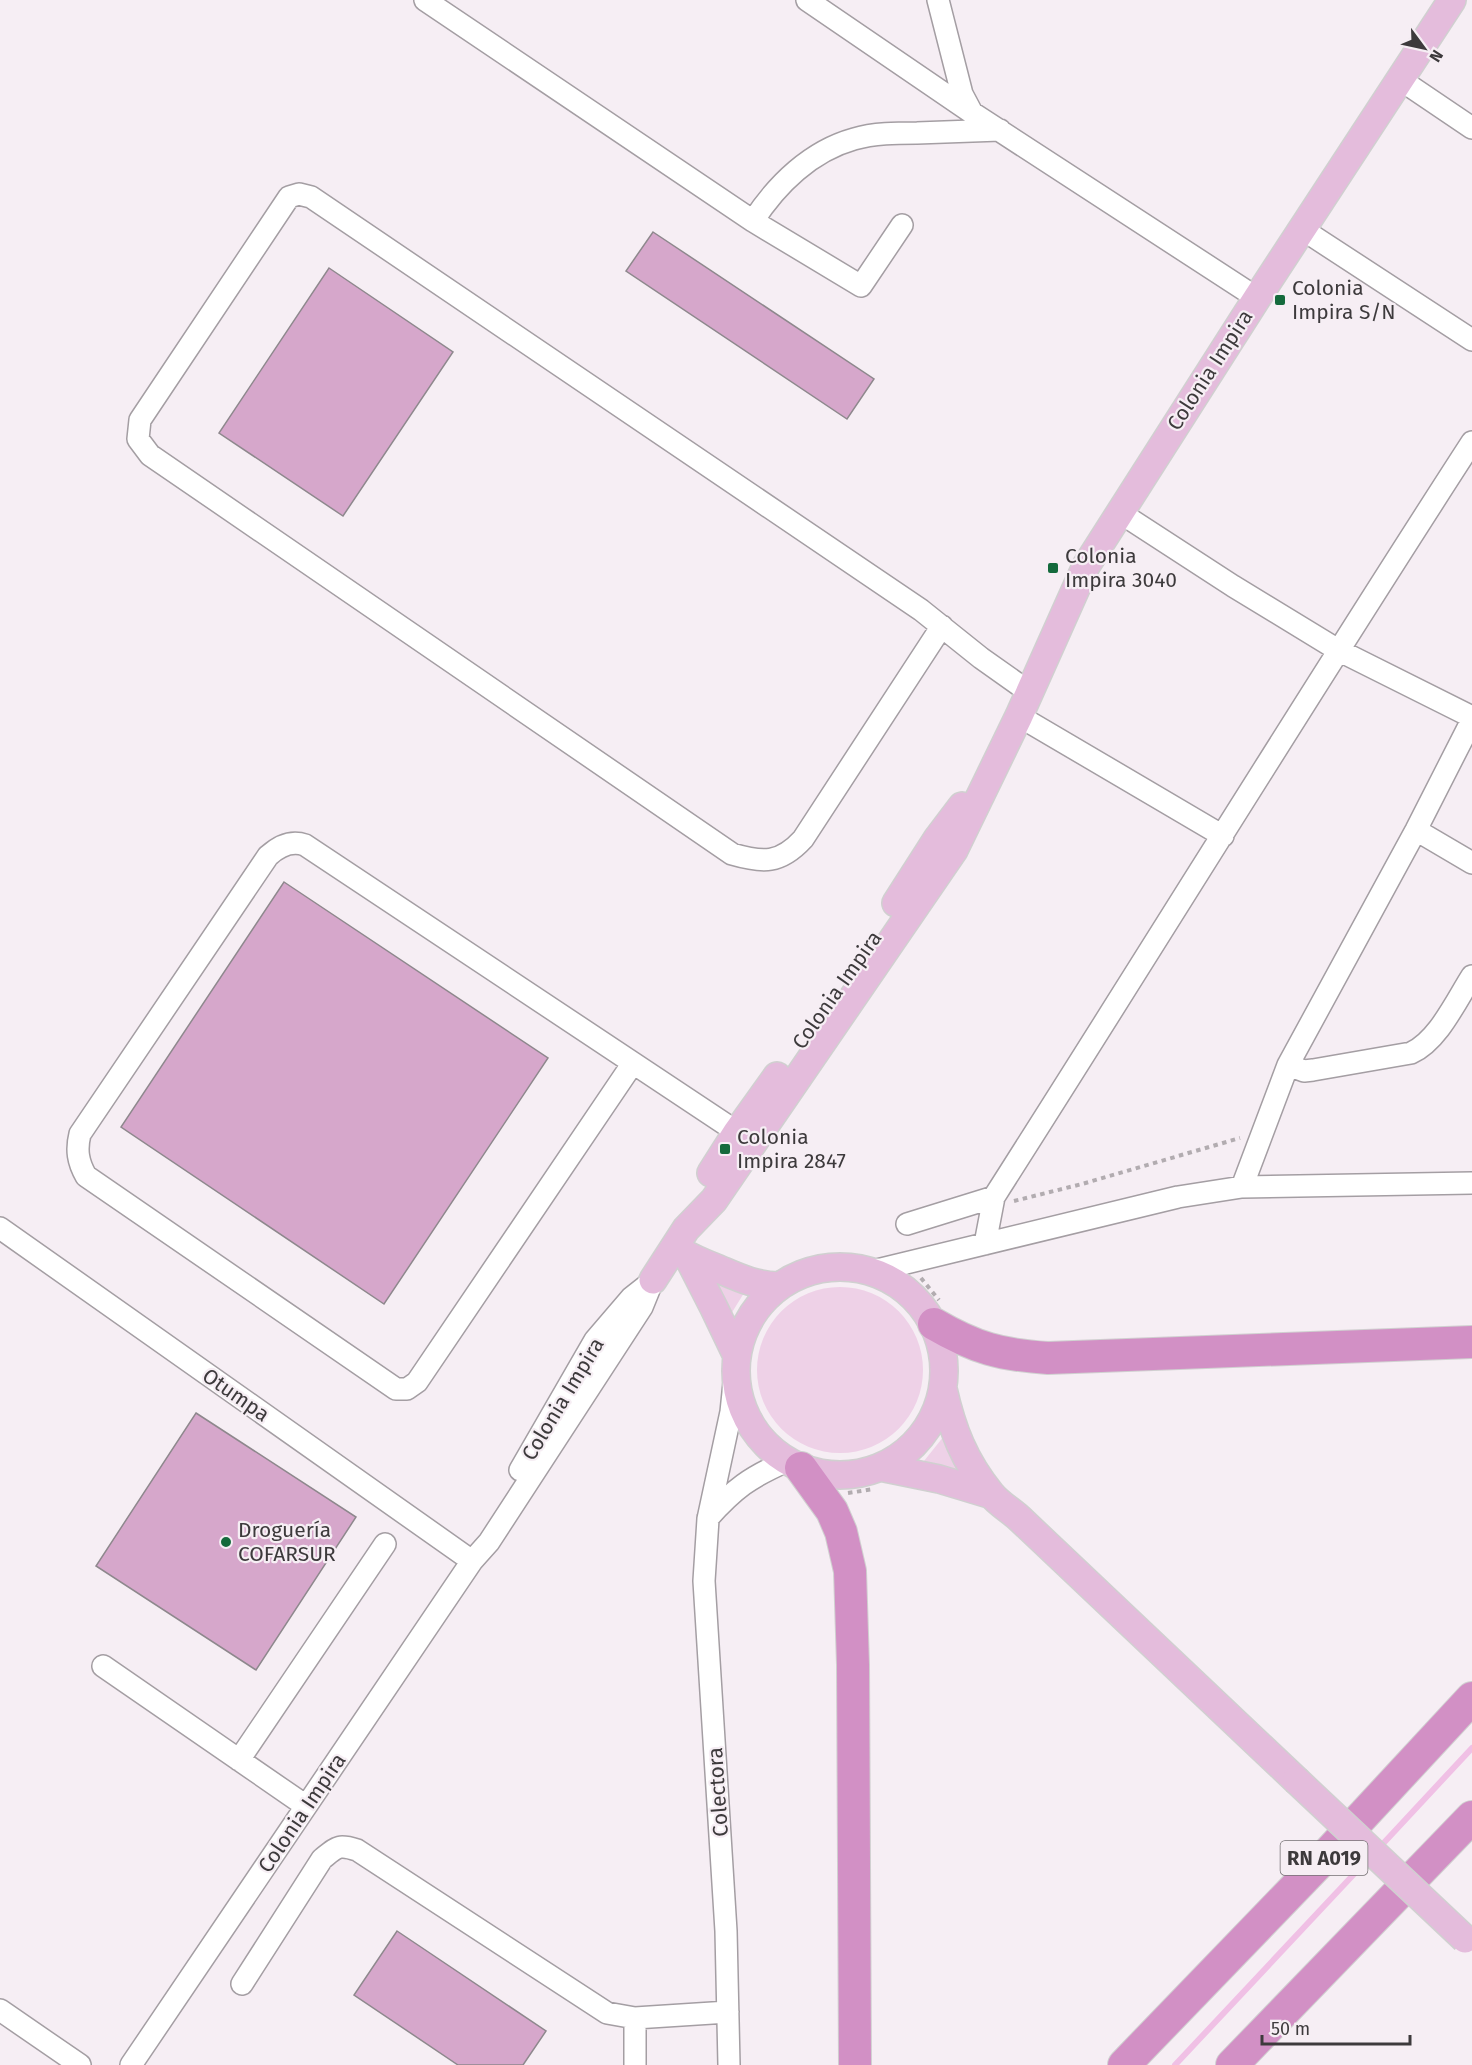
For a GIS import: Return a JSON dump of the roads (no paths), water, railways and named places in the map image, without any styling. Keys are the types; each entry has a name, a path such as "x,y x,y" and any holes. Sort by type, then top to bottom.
{"highway":[{"path":"934,1324 960,1340 982,1348 1010,1355 1048,1358 1472,1342"},
{"path":"794,1465 832,1511 841,1532 850,1571 853,1665 855,2065"},
{"name":"RN A019","path":"1124,2065 1318,1864 1472,1698"},
{"path":"1232,2065 1472,1817"}],"main road":[{"name":"Colonia Impira","path":"653,1280 683,1244 714,1200 954,850 1019,716 1086,566 1257,298 1452,0"},
{"name":"Colonia Impira","path":"683,1244 701,1190 737,1132 864,954 937,838 999,758"},
{"path":"683,1244 720,1269 742,1280 760,1286 778,1287"},
{"path":"683,1244 714,1308 736,1365 738,1392 750,1425 771,1450 794,1465 819,1473 841,1475 864,1473 895,1460 918,1440 934,1415 943,1389"},
{"path":"736,1365 744,1332 755,1309 778,1287 795,1276 822,1268 839,1266 873,1271 906,1289 934,1324 944,1361 943,1389 951,1423 959,1443 992,1495 1468,1942"},
{"path":"880,1467 939,1479 992,1495"}],"street":[{"path":"425,0 753,221 861,286 902,225"},
{"path":"807,0 971,112 1257,298"},
{"path":"938,0 962,94 971,112"},
{"path":"1401,80 1472,128"},
{"path":"753,221 764,204 799,167 822,152 854,139 890,134 1000,130"},
{"path":"942,626 803,839 793,850 778,859 754,860 732,854 150,455 138,439 140,420 289,197 305,195 331,210 921,610 1029,692"},
{"path":"1302,229 1472,340"},
{"path":"985,1244 994,1197 1338,650 1472,442"},
{"path":"1119,512 1233,586 1338,650 1472,718 1416,830 1288,1065 1242,1187"},
{"path":"1019,716 1223,836"},
{"path":"1416,830 1472,863"},
{"path":"633,1063 417,1382 407,1389 396,1389 86,1176 80,1166 77,1146 80,1134 268,856 278,847 296,842 305,845 737,1132"},
{"path":"1288,1065 1304,1071 1313,1070 1411,1053 1422,1048 1431,1039 1472,976"},
{"path":"873,1271 1178,1197 1242,1187 1472,1183"},
{"path":"907,1224 994,1197"},
{"name":"Otumpa","path":"0,1228 472,1561"},
{"name":"Colonia Impira","path":"131,2065 472,1561 489,1542 642,1307 653,1280"},
{"name":"Colectora","path":"729,2065 726,1931 704,1581 708,1519 731,1412 736,1365"},
{"path":"708,1519 726,1498 757,1474 794,1465"},
{"path":"239,1760 385,1544"},
{"path":"103,1666 306,1806"},
{"path":"242,1984 322,1859 336,1847 344,1846 357,1850 607,2013 635,2018 728,2012"},
{"path":"0,2010 81,2065"},
{"path":"634,2065 635,2018"}],"waterway":[{"path":"1379,1848 1472,1748"},
{"path":"1175,2065 1370,1857"}],"place":[{"name":"Colonia Impira S/N","path":"1280,300"},
{"name":"Colonia Impira 3040","path":"1053,568"},
{"name":"Colonia Impira 2847","path":"725,1149"},
{"name":"Droguería COFARSUR","path":"226,1542"}]}
